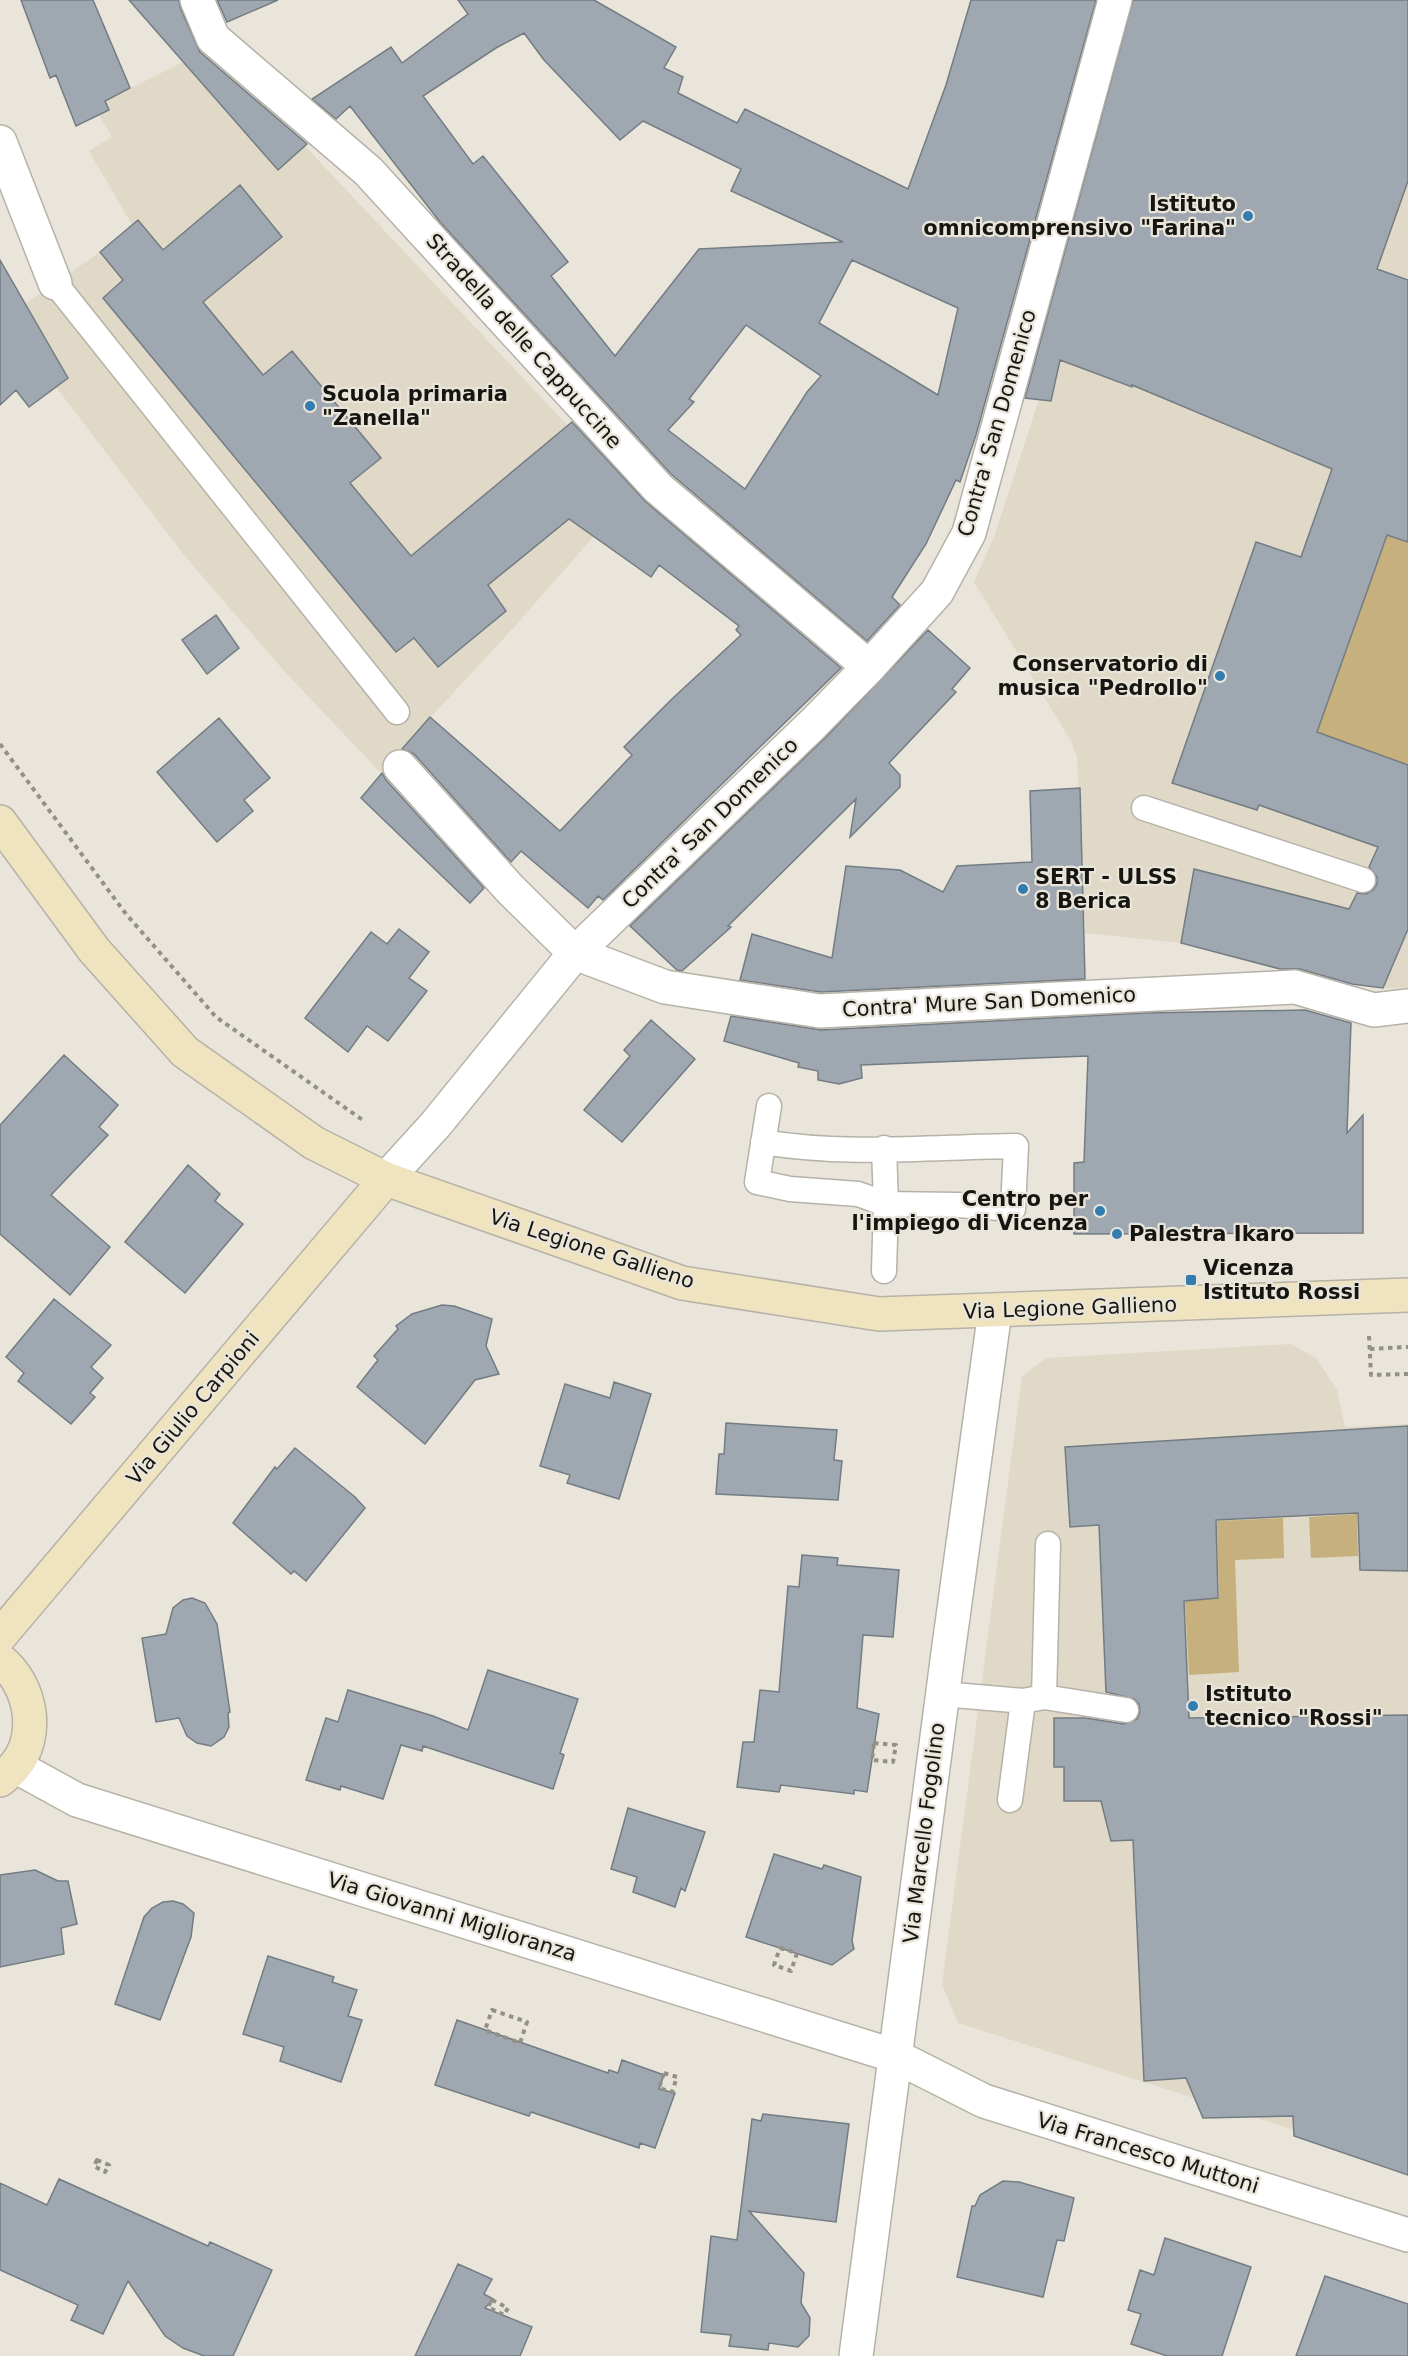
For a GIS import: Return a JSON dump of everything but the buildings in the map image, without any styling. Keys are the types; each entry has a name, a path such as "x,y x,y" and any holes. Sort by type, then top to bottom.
{"main road":[{"name":"Via Legione Gallieno","path":"0,822 94,950 185,1052 314,1143 386,1179 682,1283 879,1314 1408,1295"},
{"name":"Via Giulio Carpioni","path":"0,1636 386,1179"},
{"path":"0,1660 7,1665 20,1684 30,1711 28,1740 8,1773"}],"street":[{"name":"Stradella delle Cappuccine","path":"197,0 213,38 368,171 658,488 869,667"},
{"name":"Contra' San Domenico","path":"386,1179 436,1124 575,953 813,724 937,592 969,533 1115,0"},
{"path":"0,142 55,283"},
{"path":"400,767 510,889 575,953"},
{"name":"Contra' Mure San Domenico","path":"575,953 665,987 820,1011 1295,987 1374,1010 1408,1006"},
{"name":"Via Marcello Fogolino","path":"856,2356 942,1694 996,1311"},
{"name":"Via Giovanni Miglioranza","path":"8,1773 77,1800 895,2056"},
{"name":"Via Francesco Muttoni","path":"895,2056 984,2101 1408,2235"}],"lane":[{"path":"55,283 397,712"},
{"path":"1144,808 1363,880"},
{"path":"763,1142 795,1148 884,1149 1016,1146 1013,1209 886,1204 858,1194 790,1189 757,1182 763,1142 769,1106"},
{"path":"884,1149 886,1204 884,1271"},
{"path":"1010,1800 1033,1699 1048,1544"},
{"path":"942,1694 1033,1699 1126,1710"}],"path":[{"path":"0,744 126,914 216,1017 372,1128 386,1179"},
{"path":"1369,1336 1371,1376 1408,1374"},
{"path":"1370,1349 1408,1347"},
{"path":"874,1743 896,1745 893,1762 872,1760 874,1743"},
{"path":"780,1948 797,1953 791,1971 774,1965 780,1948"},
{"path":"492,2010 527,2022 520,2043 485,2030 492,2010"},
{"path":"664,2073 677,2077 672,2092 660,2088 664,2073"},
{"path":"492,2300 508,2308 504,2315 488,2307 492,2300"}],"shaded area":[{"name":"Conservatorio di musica \"Pedrollo\"","path":"1408,0 1408,988 1383,988 1313,978 1181,943 1085,933 1077,757 1071,741 974,582 994,537 1039,399 1050,356"},
{"name":"Scuola primaria \"Zanella\"","path":"183,62 278,169 305,146 568,426 594,536 516,625 380,772 284,671 184,555 56,387 68,378 25,304 100,252 132,225 89,151 112,137 99,115 109,110 105,101"},
{"path":"1387,535 1408,542 1408,765 1317,732"},
{"name":"Istituto tecnico \"Rossi\"","path":"1291,1344 1317,1359 1337,1390 1345,1427 1408,1424 1408,2166 958,2023 942,1984 1022,1376 1046,1358"},
{"path":"1357,1514 1358,1556 1311,1558 1309,1517"},
{"path":"1283,1518 1284,1558 1235,1560 1239,1672 1189,1675 1185,1601 1219,1598 1217,1521"}],"place":[{"name":"Istituto omnicomprensivo \"Farina\"","path":"1248,216"},
{"name":"Scuola primaria \"Zanella\"","path":"310,406"},
{"name":"Conservatorio di musica \"Pedrollo\"","path":"1220,676"},
{"name":"SERT - ULSS 8 Berica","path":"1023,889"},
{"name":"Centro per l'impiego di Vicenza","path":"1100,1211"},
{"name":"Palestra Ikaro","path":"1117,1234"},
{"name":"Vicenza Istituto Rossi","path":"1191,1280"},
{"name":"Istituto tecnico \"Rossi\"","path":"1193,1706"}]}
